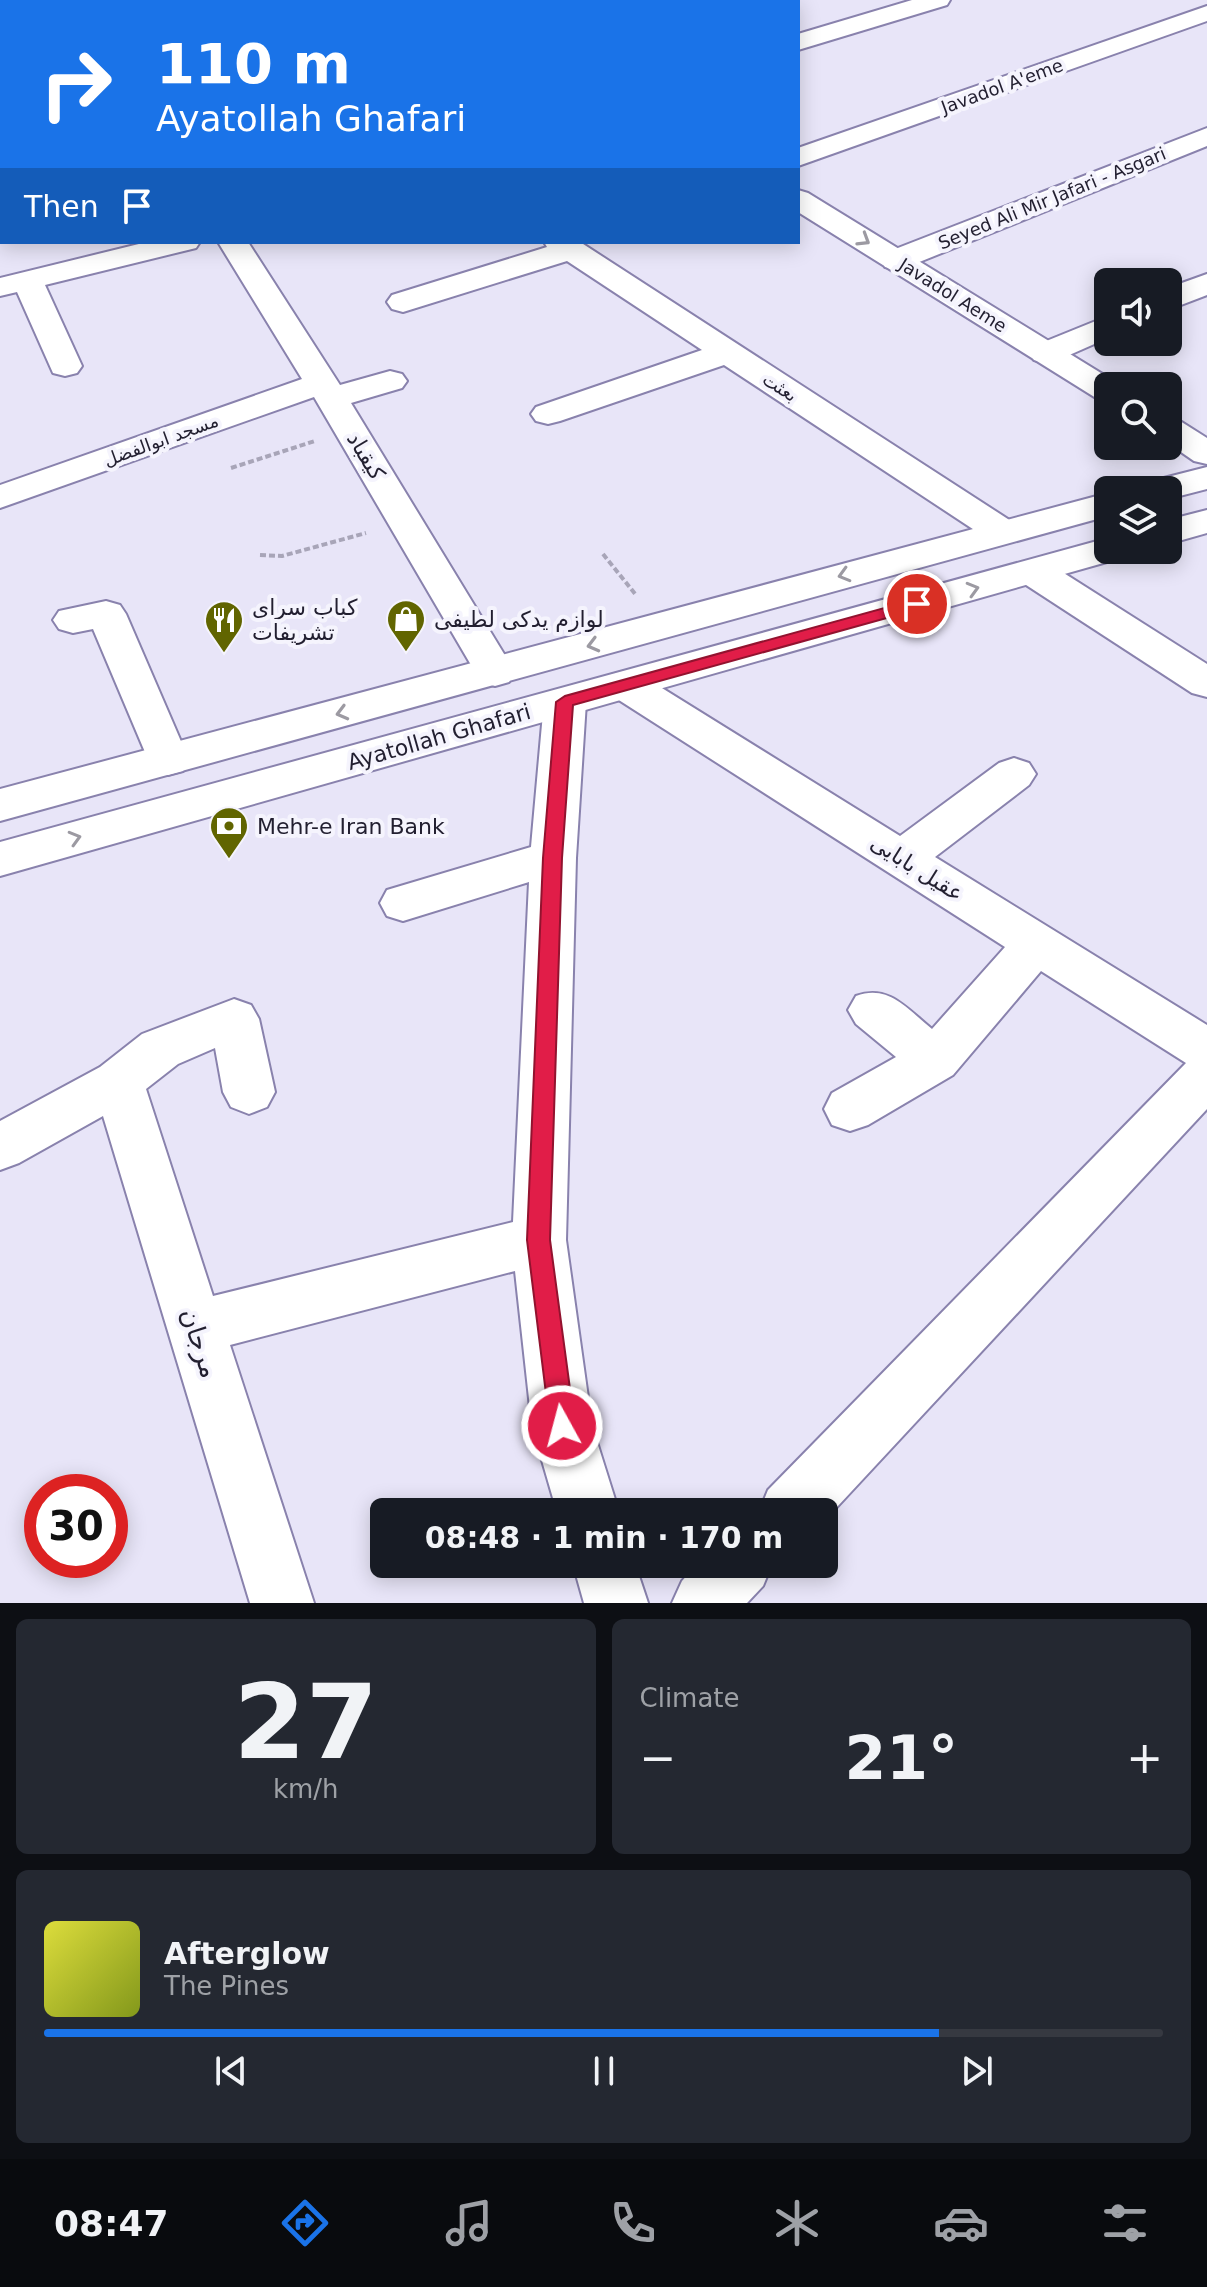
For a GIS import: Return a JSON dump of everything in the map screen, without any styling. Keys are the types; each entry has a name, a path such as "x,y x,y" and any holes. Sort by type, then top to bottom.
{"street":[{"path":"800,41 938,0"},
{"name":"Javadol A'eme","path":"800,157 1207,13"},
{"name":"Seyed Ali Mir Jafari - Asgari","path":"896,260 1207,136"},
{"name":"Javadol Aeme","path":"800,200 1094,382"},
{"path":"65,366 14,284 177,244"},
{"name":"کیقباد","path":"234,244 495,672"},
{"path":"403,302 564,246"},
{"name":"بعثت","path":"564,246 1001,531"},
{"path":"1182,294 1207,283"},
{"path":"1046,353 1094,332"},
{"path":"548,414 728,352"},
{"name":"مسجد ابوالفضل","path":"0,497 326,390 390,381"},
{"path":"1182,437 1207,453"},
{"path":"1182,485 1207,478"},
{"path":"0,805 1094,508"},
{"path":"1182,528 1207,521"},
{"name":"Ayatollah Ghafari","path":"0,859 1094,554"},
{"path":"1034,572 1207,683"},
{"path":"73,620 106,614 168,760"},
{"name":"عقیل بابایی","path":"626,685 1207,1051"},
{"path":"565,702 553,858 539,1240 562,1426 584,1498"},
{"path":"901,859 1014,774"},
{"path":"403,903 553,858"},
{"path":"850,1109 935,1060 1036,944"},
{"path":"873,1010 935,1060"},
{"path":"0,1147 118,1082 160,1049 234,1019 249,1092"},
{"path":"803,1498 1207,1075"},
{"name":"مرجان","path":"118,1082 282,1603"},
{"path":"196,1327 539,1240"},
{"path":"608,1578 616,1603"},
{"path":"704,1603 728,1578"}],"path":[{"path":"231,468 350,430"},
{"path":"260,555 282,556 405,522"},
{"path":"603,554 662,627"}],"place":[{"name":"لوازم یدکی لطیفی","path":"406,653"},
{"name":"کباب سرای تشریفات","path":"224,654"},
{"name":"Mehr-e Iran Bank","path":"229,860"}],"route":[{"path":"562,1426 539,1240 553,858 565,702 917,604"}]}
